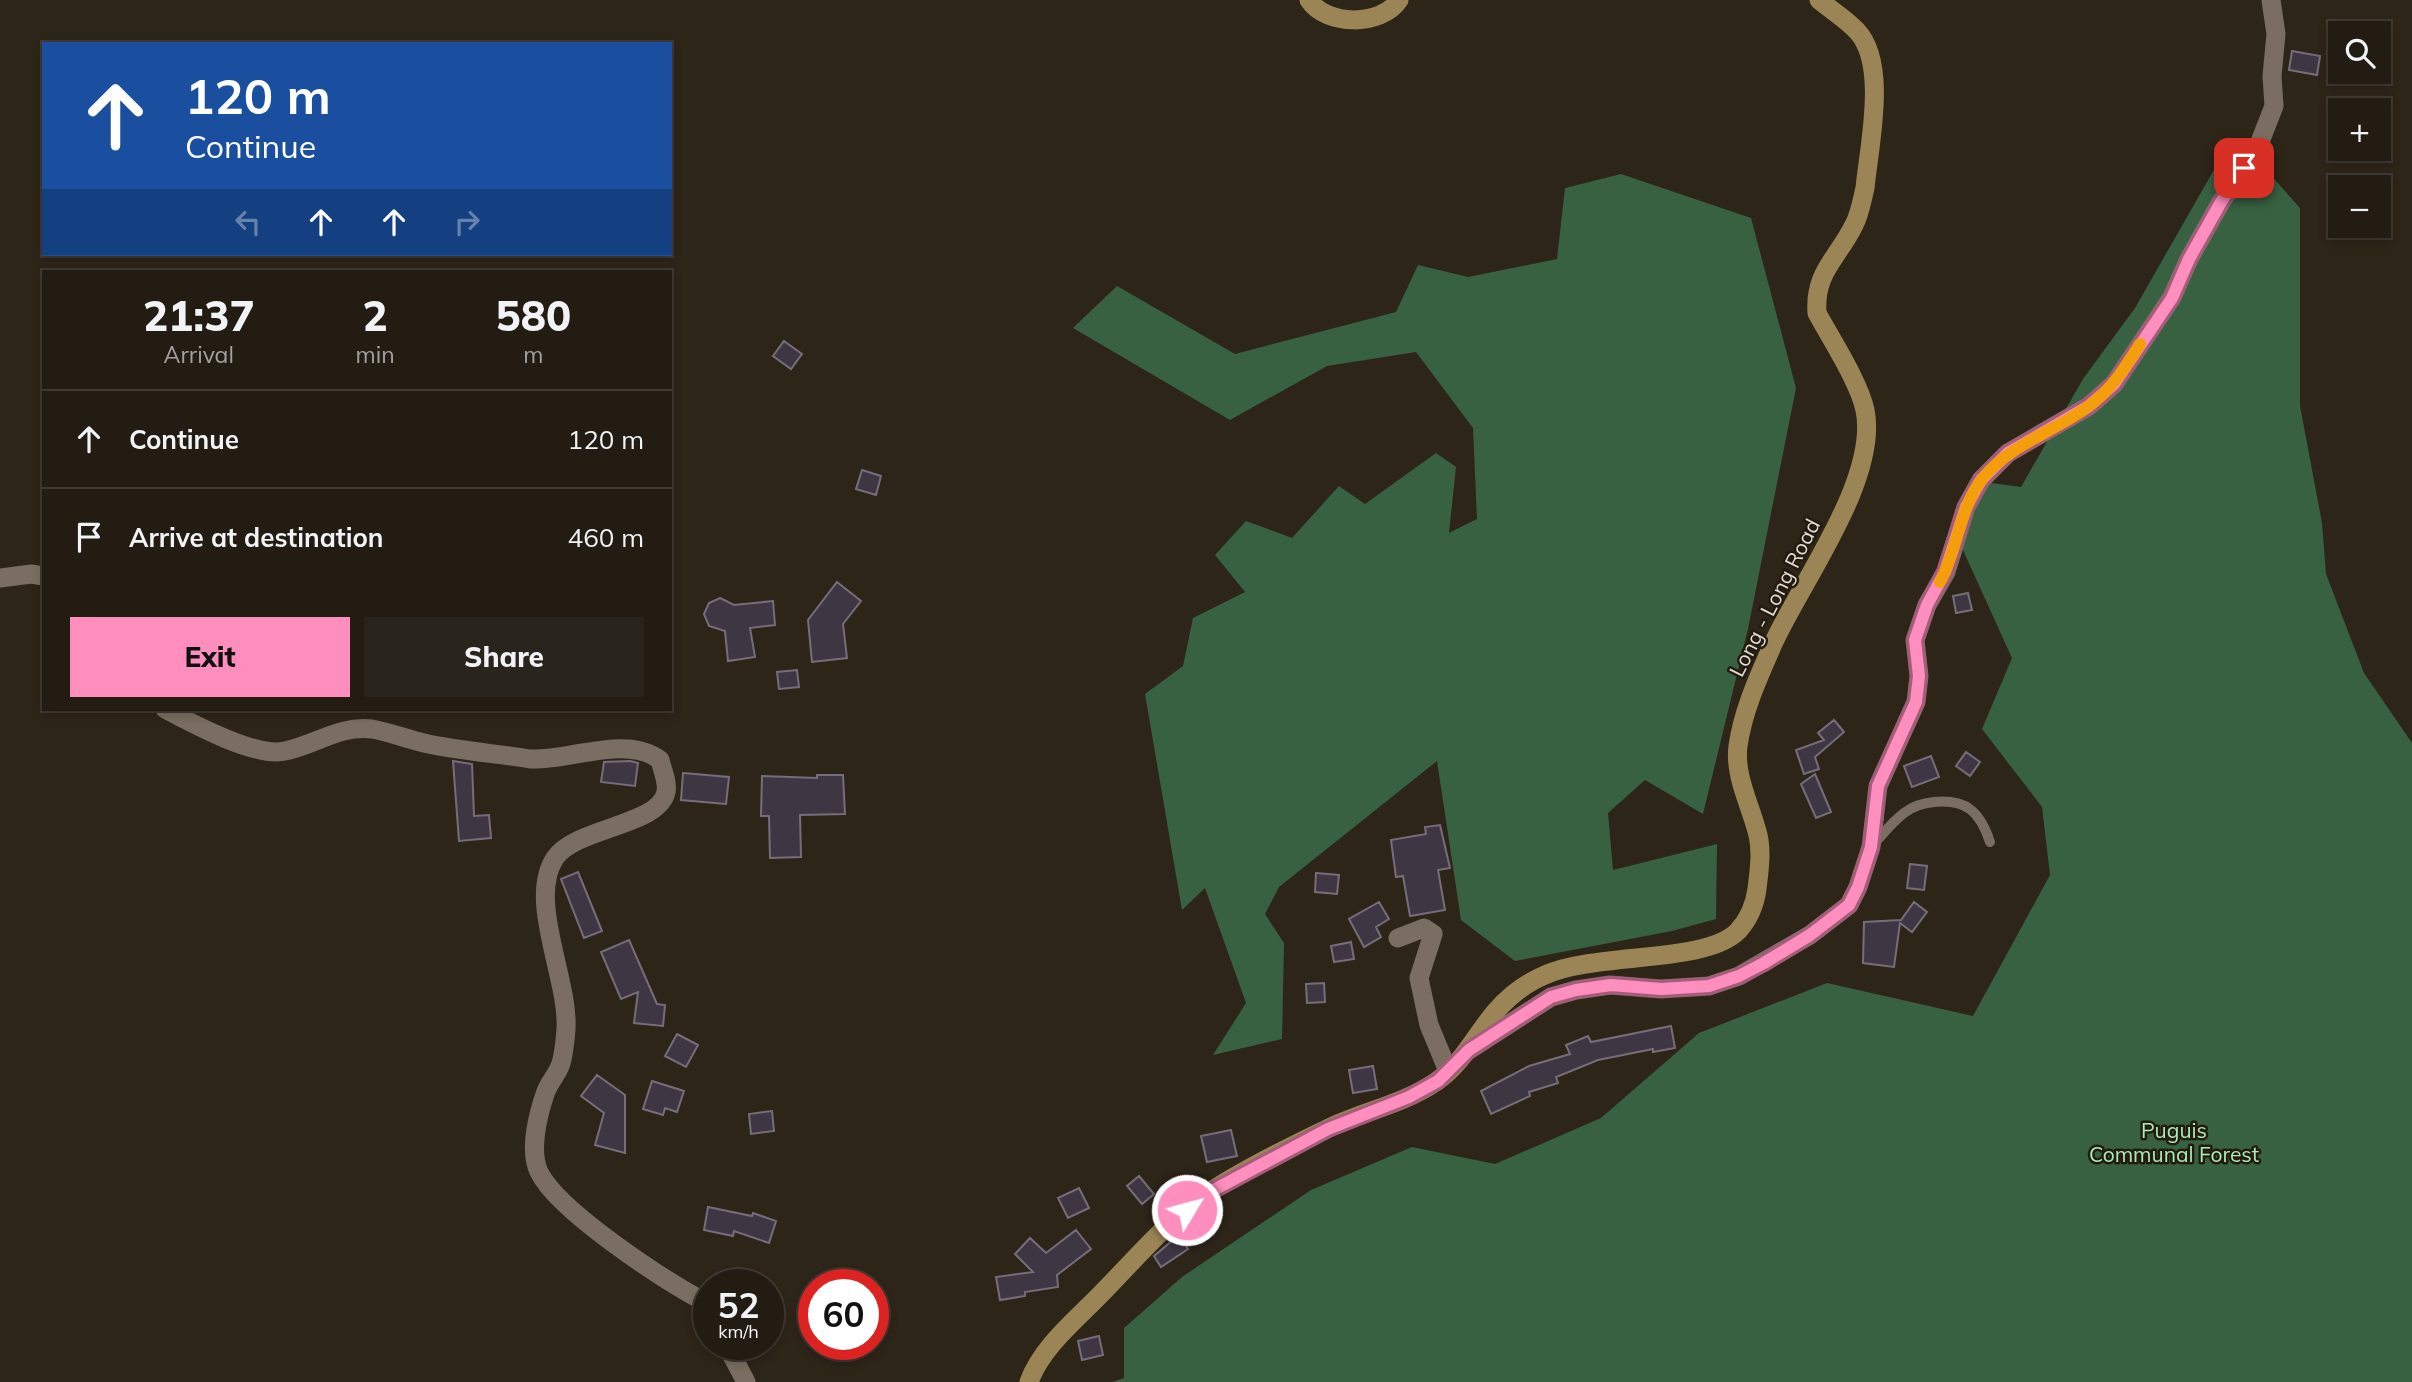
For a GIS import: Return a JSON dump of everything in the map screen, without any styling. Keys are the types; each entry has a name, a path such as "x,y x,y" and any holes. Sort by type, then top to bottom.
{"main road":[{"path":"1309,0 1313,5 1339,18 1360,21 1381,16 1399,0"},
{"name":"Long - Long Road","path":"1029,1382 1033,1370 1059,1336 1166,1228 1208,1193 1328,1129 1409,1097 1438,1081 1469,1050 1495,1012 1518,989 1548,973 1583,962 1713,947 1738,931 1754,905 1759,869 1759,840 1738,769 1738,747 1742,729 1755,685 1778,633 1837,528 1858,471 1866,431 1865,410 1860,395 1817,313 1816,300 1821,276 1854,225 1861,206 1875,79 1871,55 1858,32 1819,0"}],"street":[{"path":"1469,1050 1551,997 1576,990 1611,985 1661,989 1709,986 1739,976 1810,935 1849,905 1871,847 1878,786 1916,702 1919,676 1915,640 1927,605 1945,572 1966,507 1981,480 2008,453 2089,406 2114,384 2172,298 2189,259 2221,202 2256,152 2274,106 2272,76 2276,34 2271,0"},
{"path":"0,578 32,574 42,576"},
{"path":"169,711 229,740 267,752 281,752 352,729 373,729 426,744 530,759 557,758 600,750 642,749 660,760 666,792 662,799 637,818 572,840 553,860 546,880 544,900 563,996 566,1027 561,1064 545,1092 535,1150 541,1175 568,1206 621,1248 693,1295"},
{"path":"1398,938 1424,928 1433,934 1419,978 1429,1026 1448,1071"},
{"path":"734,1360 746,1382"}],"lane":[{"path":"1871,847 1905,812 1923,803 1951,801 1966,805 1984,823 1990,842"}],"green space":[{"name":"Puguis Communal Forest","path":"2247,148 2300,208 2300,406 2322,523 2326,574 2364,673 2412,743 2412,1382 1112,1382 1124,1378 1124,1328 1182,1277 1311,1190 1412,1147 1495,1164 1601,1118 1699,1033 1827,983 1973,1016 2050,875 2042,807 1982,729 2012,658 1962,548 1984,482 2021,487 2083,379 2135,308 2219,161"},
{"path":"1621,174 1751,218 1796,388 1748,629 1703,814 1645,780 1608,813 1613,870 1717,844 1716,919 1672,931 1515,961 1461,920 1437,761 1279,887 1265,914 1284,943 1282,1039 1213,1055 1246,1003 1205,888 1182,910 1145,694 1183,666 1193,618 1245,592 1215,555 1246,521 1292,538 1339,486 1365,504 1436,453 1456,467 1449,533 1477,519 1473,428 1416,352 1327,366 1230,420 1073,328 1117,286 1235,354 1396,312 1418,265 1468,277 1557,259 1565,188"}],"building":[{"path":"2292,51 2320,56 2317,75 2289,70"},
{"path":"784,341 802,354 791,369 773,356"},
{"path":"862,470 881,476 876,495 856,489"},
{"path":"837,582 861,601 843,624 847,658 812,662 808,620"},
{"path":"1968,593 1972,610 1956,613 1953,596"},
{"path":"720,598 734,605 773,601 775,625 750,628 755,657 728,661 725,631 709,626 704,614 709,603"},
{"path":"797,670 799,687 779,689 777,672"},
{"path":"1834,720 1844,732 1815,757 1819,769 1804,774 1796,750 1824,740 1818,733"},
{"path":"1966,752 1980,762 1970,776 1956,766"},
{"path":"1931,756 1939,777 1912,787 1904,766"},
{"path":"453,761 472,764 474,816 489,815 491,838 459,841"},
{"path":"604,762 638,763 635,786 601,782"},
{"path":"683,773 729,777 726,804 681,800"},
{"path":"1815,774 1831,812 1816,818 1801,784"},
{"path":"817,775 843,775 845,814 800,815 801,857 770,858 769,816 761,816 762,776 817,778"},
{"path":"1440,825 1450,868 1438,870 1445,910 1410,916 1403,876 1396,877 1391,840 1426,834 1425,827"},
{"path":"1910,864 1927,866 1924,890 1907,888"},
{"path":"578,872 602,931 584,938 561,879"},
{"path":"1316,873 1339,875 1337,894 1315,892"},
{"path":"1379,902 1389,919 1376,927 1381,937 1364,947 1349,919"},
{"path":"1914,902 1927,912 1912,932 1900,923 1894,967 1863,963 1864,922 1901,920"},
{"path":"629,940 657,1004 665,1005 663,1026 634,1023 638,992 621,999 601,952"},
{"path":"1351,942 1354,959 1334,962 1331,946"},
{"path":"1324,983 1325,1002 1307,1003 1306,984"},
{"path":"1671,1026 1675,1048 1653,1052 1653,1049 1598,1060 1556,1077 1558,1083 1529,1092 1530,1096 1491,1114 1481,1091 1529,1066 1570,1054 1566,1045 1588,1036 1591,1042"},
{"path":"677,1034 698,1045 686,1067 665,1056"},
{"path":"1373,1066 1377,1089 1353,1093 1349,1070"},
{"path":"597,1075 625,1095 625,1153 595,1145 604,1113 581,1096"},
{"path":"652,1081 684,1091 677,1112 665,1108 663,1115 643,1109"},
{"path":"772,1111 774,1131 751,1134 749,1114"},
{"path":"1231,1130 1237,1156 1207,1162 1201,1136"},
{"path":"1139,1176 1154,1194 1142,1204 1127,1186"},
{"path":"1079,1188 1089,1208 1068,1218 1058,1198"},
{"path":"708,1207 752,1216 753,1213 776,1221 769,1243 734,1231 733,1236 704,1230"},
{"path":"1076,1230 1091,1249 1057,1275 1058,1287 1025,1292 1025,1296 1000,1300 996,1277 1033,1272 1015,1254 1030,1238 1046,1253"},
{"path":"1179,1235 1188,1249 1161,1267 1154,1256"},
{"path":"1099,1336 1103,1355 1082,1360 1078,1341"}],"slow traffic":[{"path":"1940,582 1954,550 1966,507 1981,480 2008,453 2089,406 2114,384 2140,344"}],"route":[{"path":"1187,1210 1208,1193 1328,1129 1362,1113 1409,1097 1438,1081 1469,1050 1551,997 1611,985 1642,989 1709,986 1739,976 1764,963 1810,935 1849,905 1871,847 1878,786 1889,756 1910,720 1916,702 1919,676 1915,640 1927,605 1954,550 1966,507 1981,480 1998,461 2045,430 2089,406 2114,384 2172,298 2189,259 2244,168"}]}
